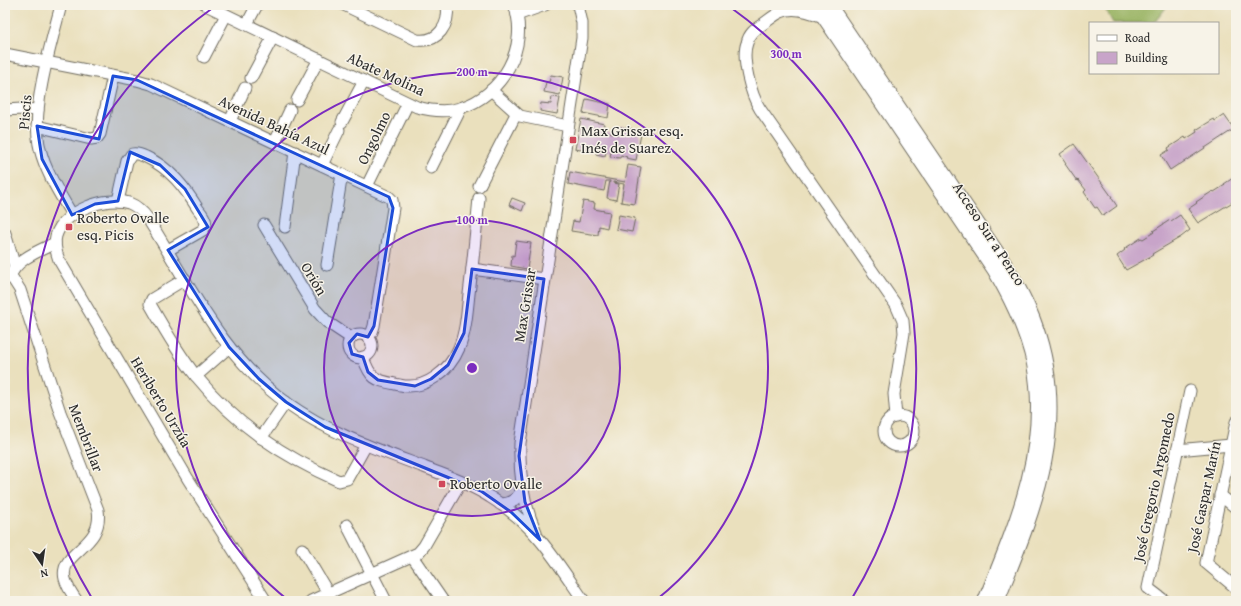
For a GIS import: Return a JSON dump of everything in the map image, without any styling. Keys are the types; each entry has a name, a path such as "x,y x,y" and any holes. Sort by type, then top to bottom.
{"main road":[{"name":"Acceso Sur a Penco","path":"823,9 994,269 1017,313 1034,363 1038,397 1038,426 1034,456 1020,511 985,601"},
{"name":"Acceso Sur a Penco","path":"823,9 1006,266 1022,294 1040,339 1049,393 1050,425 1046,453 1032,510 997,601"}],"street":[{"name":"Piscis","path":"61,5 47,63 38,110 37,126 38,142 42,159 72,216"},
{"name":"Abate Molina","path":"206,5 408,103 437,111 461,108 477,101 491,90 506,71 514,55 519,31 516,10"},
{"path":"247,24 257,5"},
{"path":"344,5 422,41 433,38 443,29 447,20 447,5"},
{"path":"516,10 545,5"},
{"name":"Max Grissar","path":"540,540 529,515 522,489 519,456 521,430 582,38 582,23 578,5"},
{"path":"823,9 804,11 783,8 749,36 747,41 746,57 752,92 760,109 892,298 900,313 904,333 894,394 896,417"},
{"path":"204,57 226,15"},
{"path":"252,78 273,37"},
{"name":"Avenida Bahía Azul","path":"5,54 151,84 389,197 392,200 393,208 374,326 368,337 372,342 372,347 370,352 363,357"},
{"path":"297,100 319,59"},
{"path":"37,126 91,139 97,138 100,134 113,76"},
{"path":"322,165 364,81"},
{"path":"230,121 244,88"},
{"path":"491,90 516,114 528,119 568,126"},
{"name":"Ongolmo","path":"367,186 408,103"},
{"path":"432,168 461,108"},
{"path":"5,110 38,110"},
{"path":"274,142 290,110"},
{"path":"368,337 360,334 351,338 349,343 350,351 357,357 363,357 368,372 378,380 409,386 421,385 431,380 448,365 460,346 465,325 479,192 516,114"},
{"path":"285,227 295,152"},
{"path":"118,201 127,161 132,154 153,160 178,181 191,198 205,220 206,225 203,230 168,250"},
{"path":"327,265 342,174"},
{"path":"10,273 22,261 55,243 61,226 83,209 95,204 118,201 131,203 141,210 148,219 229,347 259,379 286,402 325,426 366,445 481,491 522,521 540,540 584,601"},
{"name":"Orión","path":"264,224 314,309 326,322 351,338"},
{"name":"Membrillar","path":"5,233 10,273 20,290 60,412 98,510 99,523 95,534 68,561 65,571 65,581 77,601"},
{"name":"Heriberto Urzúa","path":"55,243 56,254 66,273 188,479 266,601"},
{"path":"472,269 544,279"},
{"path":"185,279 152,299 150,304 196,376 229,410 261,438 297,461 342,481 347,479 366,445"},
{"path":"196,376 229,347"},
{"name":"José Gregorio Argomedo","path":"1164,601 1148,588 1190,392"},
{"path":"261,438 286,402"},
{"name":"José Gaspar Marín","path":"1236,422 1206,563 1236,588"},
{"path":"1177,450 1231,445"},
{"path":"311,601 412,556 421,550 461,482"},
{"path":"500,504 510,503 518,497 522,489"},
{"path":"1220,495 1236,508"},
{"path":"347,525 386,601"},
{"path":"302,549 328,593"},
{"path":"412,556 443,601"}],"highlighted area":[{"path":"113,76 137,80 389,197 393,208 374,326 368,337 357,334 349,343 352,354 363,357 368,372 378,380 415,386 431,379 448,365 464,333 472,269 544,279 519,456 525,502 540,540 511,512 481,491 325,427 286,402 259,379 229,347 168,250 208,227 185,189 160,165 130,152 118,201 95,204 72,215 42,159 37,126 99,139"}],"green space":[{"path":"1103,5 1168,5 1155,22 1112,22"}],"building":[{"path":"551,75 563,77 560,95 544,92 546,82 549,82"},
{"path":"552,97 560,98 557,114 540,111 541,103 551,104"},
{"path":"586,99 610,104 608,118 583,113"},
{"path":"1224,115 1234,129 1170,170 1161,155 1169,150 1168,148 1185,137 1186,139 1197,132 1196,130"},
{"path":"581,119 604,124 603,131 619,134 620,127 638,130 637,133 641,134 636,160 626,158 627,157 621,155 620,158 610,157 611,152 606,151 605,156 596,154 597,150 593,149 593,152 575,149"},
{"path":"1074,144 1117,206 1103,216 1097,207 1095,208 1084,192 1086,190 1078,180 1077,181 1060,154"},
{"path":"628,165 641,167 635,204 621,202 624,184 613,182 619,184 616,200 607,198 610,181 606,181 604,191 568,184 570,172 625,182"},
{"path":"1236,176 1236,200 1198,223 1188,209 1197,203 1196,202 1225,185 1224,184"},
{"path":"512,198 525,203 522,211 509,205"},
{"path":"583,201 595,203 594,209 610,212 607,228 599,226 598,235 571,231 573,221 579,222"},
{"path":"619,215 635,218 632,232 616,229"},
{"path":"1180,215 1190,230 1152,254 1153,255 1126,270 1117,256 1125,250 1124,249 1141,238 1143,239 1154,232 1153,231"},
{"path":"516,241 531,243 527,269 511,266"}],"place":[{"name":"Max Grissar esq. Inés de Suarez","path":"573,140"},
{"name":"Roberto Ovalle esq. Picis","path":"69,227"},
{"name":"Roberto Ovalle","path":"442,484"}]}
